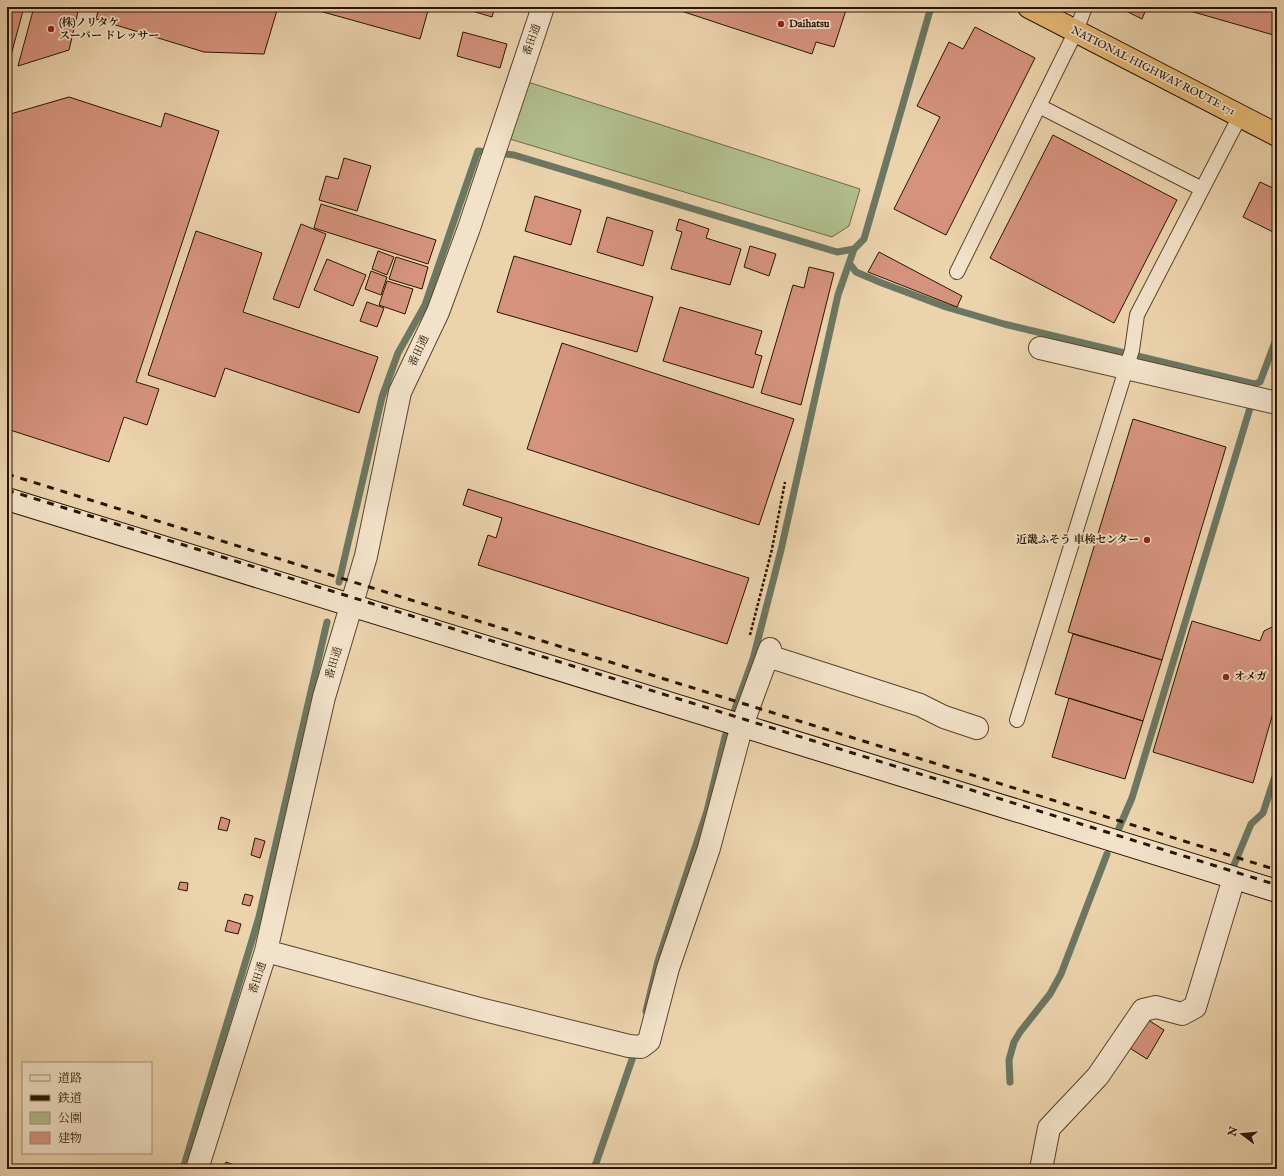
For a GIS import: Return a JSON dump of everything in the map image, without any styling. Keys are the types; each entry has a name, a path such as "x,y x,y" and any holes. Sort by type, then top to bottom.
{"highway":[{"name":"NATIONAL HIGHWAY ROUTE 171","path":"1030,7 1277,135"}],"street":[{"name":"番田通","path":"197,1169 266,951 324,697 366,556 400,392 438,312 543,7"},
{"path":"1040,348 1129,358 1277,402"},
{"path":"7,499 351,608 734,723 1277,891"},
{"path":"266,951 480,1009 635,1047 649,1041 668,968 709,848 734,723 769,652 920,705 944,716 977,728"},
{"path":"1041,1169 1049,1128 1098,1076 1143,1010 1156,1007 1182,1014 1195,1007 1234,878"}],"lane":[{"path":"957,272 1076,31 1086,7"},
{"path":"1038,106 1202,189"},
{"path":"1018,720 1129,358 1138,315 1240,116"}],"path":[{"path":"748,642 772,549 785,482"}],"green space":[{"path":"528,82 860,189 849,226 832,237 510,139"}],"building":[{"path":"7,7 24,7 7,70"},
{"name":"(株)ノリタケ スーパー ドレッサー","path":"34,7 79,7 69,50 18,66"},
{"path":"99,7 278,7 264,54 204,52 96,19"},
{"path":"305,7 429,7 420,39"},
{"path":"459,7 495,7 492,17"},
{"name":"Daihatsu","path":"669,7 847,7 834,47 816,42 812,54"},
{"path":"1118,7 1147,7 1142,19"},
{"path":"1176,7 1277,7 1277,36"},
{"path":"975,27 1035,58 946,235 894,209 940,117 917,106 949,42 963,49"},
{"path":"463,32 507,44 500,68 457,56"},
{"path":"69,97 161,127 165,113 219,131 136,382 159,389 147,425 124,417 109,462 7,429 7,115"},
{"path":"1053,135 1177,200 1114,323 990,258"},
{"path":"344,158 371,166 357,211 319,200 326,176 338,179"},
{"path":"1260,182 1277,190 1277,234 1243,217"},
{"path":"535,196 581,210 571,245 525,231"},
{"path":"321,204 436,240 428,264 314,228"},
{"path":"607,217 653,231 643,266 597,252"},
{"path":"679,219 709,229 706,238 741,249 730,285 671,269 682,232 676,230"},
{"path":"301,224 326,234 299,308 273,299"},
{"path":"196,231 262,253 243,312 378,357 359,413 225,368 215,397 148,375"},
{"path":"750,246 776,254 769,276 744,267"},
{"path":"378,251 394,257 387,275 372,269"},
{"path":"879,252 962,296 957,307 868,272"},
{"path":"514,256 653,297 637,352 497,312"},
{"path":"396,257 428,267 422,289 389,279"},
{"path":"327,259 366,275 353,306 314,290"},
{"path":"809,267 834,273 801,405 761,393 793,285 804,288"},
{"path":"371,271 387,277 381,295 365,289"},
{"path":"387,281 413,289 405,314 379,305"},
{"path":"367,302 384,308 377,327 360,321"},
{"path":"680,307 762,331 755,354 762,356 753,388 663,361"},
{"path":"562,343 794,419 759,525 527,449"},
{"name":"近畿ふそう 車検センター","path":"1133,419 1226,447 1162,660 1068,632"},
{"path":"468,489 749,578 727,644 478,565 488,535 496,538 502,518 463,505"},
{"name":"オメガ","path":"1192,621 1260,641 1264,631 1272,627 1277,627 1277,715 1273,713 1253,783 1153,752"},
{"path":"1073,634 1162,660 1143,721 1055,694"},
{"path":"1069,698 1143,721 1125,779 1052,757"},
{"path":"221,817 230,820 227,831 218,829"},
{"path":"255,838 265,841 260,858 251,855"},
{"path":"180,882 188,883 187,891 178,889"},
{"path":"245,894 253,896 250,906 242,904"},
{"path":"228,920 241,924 238,934 225,931"},
{"path":"1145,1018 1164,1030 1147,1059 1128,1047"},
{"path":"226,1162 245,1169 223,1169"}],"waterway":[{"path":"339,582 382,397 398,353 425,305 478,151 514,155 837,252 854,249 864,239 931,7"},
{"path":"646,1011 658,961 707,811 725,737 753,659 781,550 838,295 854,249"},
{"path":"850,264 856,272 946,307 1004,324 1254,384 1260,382 1277,337"},
{"path":"1119,828 1132,798 1250,408"},
{"path":"183,1169 259,917 327,622"},
{"path":"1234,865 1251,824 1263,813 1277,770"},
{"path":"1010,1082 1009,1060 1014,1042 1050,994 1061,974 1107,854"},
{"path":"594,1169 636,1048"}],"railway":[{"path":"7,474 1277,870"},
{"path":"7,490 1277,885"}],"place":[{"name":"Daihatsu","path":"781,24"},
{"name":"(株)ノリタケ スーパー ドレッサー","path":"51,29"},
{"name":"近畿ふそう 車検センター","path":"1147,540"},
{"name":"オメガ","path":"1226,677"}]}
